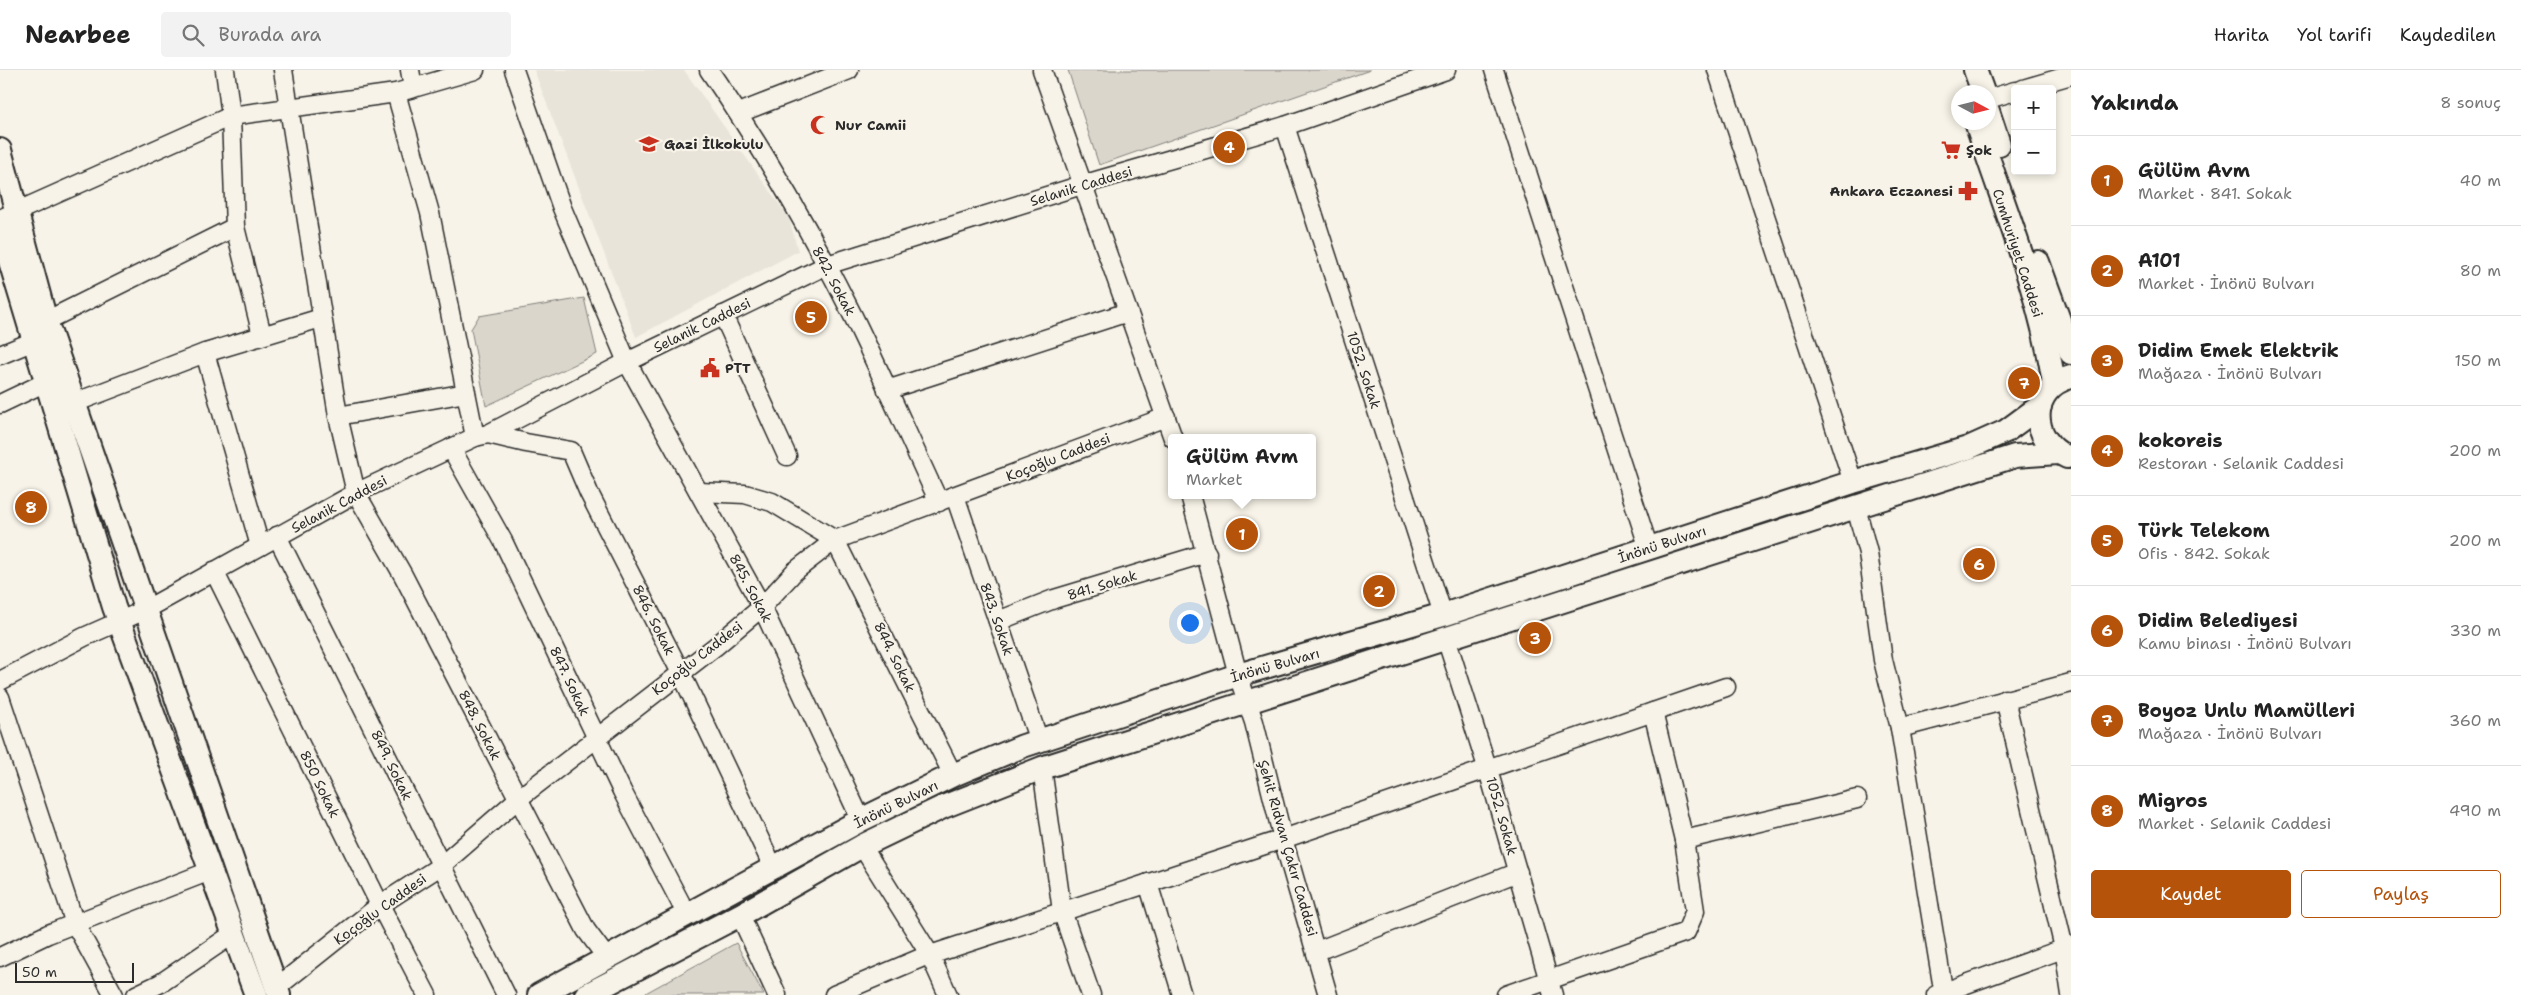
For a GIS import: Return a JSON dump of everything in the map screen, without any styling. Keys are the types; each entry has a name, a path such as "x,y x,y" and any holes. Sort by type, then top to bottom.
{"main road":[{"path":"1959,70 1964,85"},
{"path":"1975,70 1980,85"},
{"name":"Cumhuriyet Caddesi","path":"1979,130 2029,282 2049,352 2062,381"},
{"name":"Cumhuriyet Caddesi","path":"1994,130 2041,273 2071,353"},
{"path":"0,150 8,214 145,610 270,993"},
{"path":"0,228 120,622 233,934 270,993"},
{"path":"2062,381 2045,394 2038,416 2041,432 2049,446 2067,457"},
{"name":"İnönü Bulvarı","path":"539,995 861,820 953,775 1039,741 1238,675 1443,615 1854,482 1968,448 2006,431 2040,406"},
{"name":"İnönü Bulvarı","path":"586,995 740,915 862,846 943,807 1042,768 1246,701 2015,456 2067,457"}],"street":[{"path":"225,70 231,116 235,227 262,335"},
{"name":"848. Sokak","path":"283,70 321,318 338,416 356,493 403,575 586,930 606,957"},
{"path":"410,70 404,91 466,393 482,435"},
{"path":"8,214 231,116 404,91 475,70"},
{"name":"845. Sokak","path":"514,70 562,208 627,362 762,607 861,820"},
{"name":"842. Sokak","path":"709,70 739,113 827,265 887,390 947,499"},
{"path":"739,113 849,70"},
{"path":"1042,70 1172,434"},
{"name":"Selanik Caddesi","path":"0,681 84,637 145,610 356,493 482,435 827,265 1084,184 1285,126 1446,70"},
{"path":"1494,70 1649,549"},
{"path":"1717,70 1854,482"},
{"path":"2036,85 2071,74"},
{"path":"1996,97 2011,92"},
{"name":"1052. Sokak","path":"1285,126 1443,615"},
{"path":"46,321 235,227"},
{"path":"887,390 1128,312"},
{"path":"723,315 787,456"},
{"path":"74,403 205,353 321,318"},
{"path":"0,355 34,341"},
{"path":"205,353 260,546"},
{"path":"0,404 46,382"},
{"path":"338,416 466,393"},
{"name":"Koçoğlu Caddesi","path":"270,993 380,905 442,865 518,799 596,736 680,671 716,646 762,607 795,571 835,540 1166,416"},
{"name":"846. Sokak","path":"482,435 571,451 589,493 680,671 773,867"},
{"name":"847. Sokak","path":"451,448 503,541 596,736 687,915"},
{"path":"699,492 745,494 772,502 835,540"},
{"name":"843. Sokak","path":"947,499 998,621 1039,741"},
{"name":"Şehit Rıdvan Çakır Caddesi","path":"1191,499 1238,675 1254,722 1283,839 1317,951 1328,995"},
{"path":"1856,507 1868,553 1883,660 1900,728 1941,994 2067,947"},
{"name":"849. Sokak","path":"278,536 506,995"},
{"name":"844. Sokak","path":"835,540 953,775"},
{"name":"841. Sokak","path":"998,621 1054,599 1207,554"},
{"name":"850 Sokak","path":"214,571 380,905 427,995"},
{"name":"1052. Sokak","path":"1446,638 1488,770 1550,987"},
{"path":"1900,728 2071,683"},
{"path":"834,995 930,956 1488,770 1726,687"},
{"path":"0,697 75,924 114,995"},
{"path":"2005,699 2067,947 2071,995"},
{"path":"1506,995 1550,987 1686,932 1695,911 1684,840 1653,712"},
{"path":"1042,768 1062,912 1091,995"},
{"path":"1684,840 1857,798"},
{"path":"862,846 930,956 948,995"},
{"path":"0,957 75,924 210,872"},
{"path":"1317,951 1518,872"},
{"path":"1148,883 1182,995"},
{"path":"740,915 777,995"},
{"path":"136,995 161,983 233,934"}],"shaded area":[{"name":"Gazi İlkokulu","path":"534,70 684,70 789,218 798,251 636,337"},
{"path":"1068,70 1370,70 1099,165"},
{"path":"584,298 597,354 486,406 471,329 479,316"},
{"path":"736,943 764,995 642,995"}],"place":[{"name":"Nur Camii","path":"820,125"},
{"name":"Gazi İlkokulu","path":"649,144"},
{"name":"kokoreis","path":"1229,147"},
{"name":"Şok","path":"1951,150"},
{"name":"Ankara Eczanesi","path":"1968,191"},
{"name":"Türk Telekom","path":"811,317"},
{"name":"PTT","path":"710,368"},
{"name":"Boyoz Unlu Mamülleri","path":"2024,383"},
{"name":"Migros","path":"31,507"},
{"name":"Gülüm Avm","path":"1242,534"},
{"name":"Didim Belediyesi","path":"1979,564"},
{"name":"A101","path":"1379,591"},
{"name":"Didim Emek Elektrik","path":"1535,638"}]}
